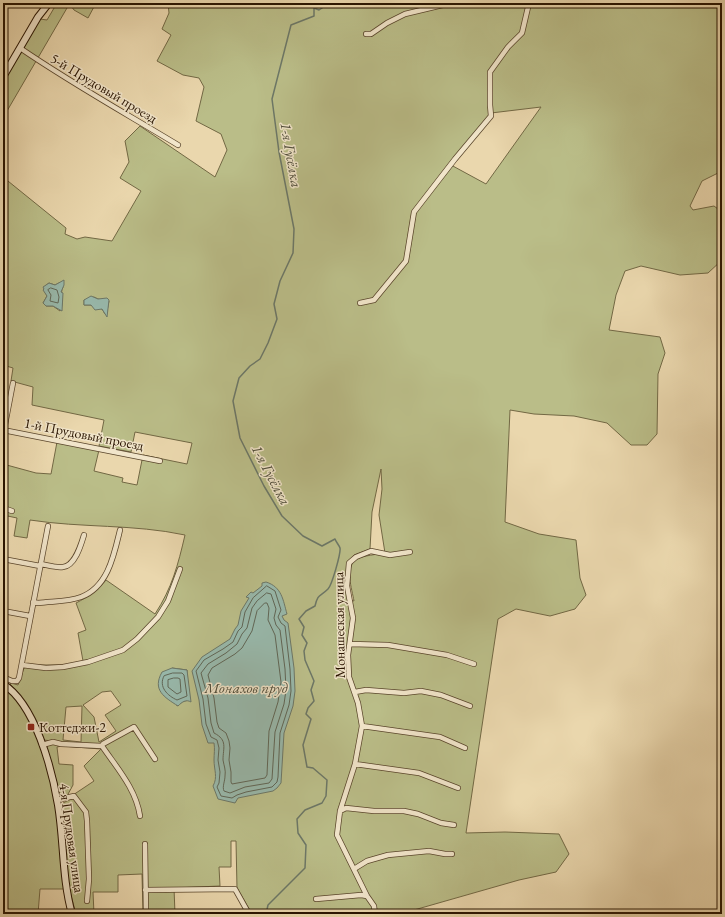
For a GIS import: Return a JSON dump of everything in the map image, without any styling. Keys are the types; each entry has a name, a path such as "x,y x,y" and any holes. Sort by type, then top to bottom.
{"main road":[{"path":"3,77 38,17 49,3"},
{"name":"4-я Прудовая улица","path":"3,684 13,691 28,712 42,745 57,800 67,888 72,914"}],"street":[{"path":"366,34 371,34 387,23 405,14 451,3"},
{"path":"360,303 374,300 406,261 414,212 491,116 490,72 508,47 522,33 529,3"},
{"name":"5-й Прудовый проезд","path":"20,48 85,90 178,145"},
{"path":"3,430 13,383"},
{"name":"1-й Прудовый проезд","path":"3,430 160,460"},
{"path":"3,508 12,510"},
{"path":"3,680 5,678 12,681 17,681 22,665 48,526"},
{"path":"33,602 38,603 74,599 82,597 97,587 112,564 120,530"},
{"path":"3,559 63,567 72,562 84,535"},
{"name":"Монашеская улица","path":"375,914 374,906 367,896 337,835 340,811 355,764 362,726 354,692 348,677 348,655 353,618 347,586 350,564 356,557 371,550 390,556 410,552"},
{"path":"22,665 46,668 63,667 88,662 123,650 137,639 158,617 168,601 180,569"},
{"path":"3,611 30,616"},
{"path":"350,644 388,645 447,655 474,664"},
{"path":"354,692 366,690 404,693 421,691 441,695 470,706"},
{"path":"362,726 440,738 465,748"},
{"path":"42,745 53,742 61,744 102,746 103,744 134,727 155,759"},
{"path":"102,746 132,790 140,816"},
{"path":"355,764 419,773 458,788"},
{"path":"57,800 74,796 86,812 89,872 87,901"},
{"path":"340,811 346,808 374,811 404,811 418,814 441,823 454,825"},
{"path":"145,844 146,914"},
{"path":"354,869 367,861 388,855 429,851 452,854"},
{"path":"145,890 235,889 250,914"},
{"path":"316,899 361,895 367,896"}],"green space":[{"path":"57,3 66,3 67,8 7,111 3,111 3,81 40,19 47,20"},
{"path":"69,3 96,3 88,18 74,10"},
{"path":"168,3 722,3 722,171 702,181 690,206 693,210 714,206 722,212 722,260 708,273 680,275 641,266 625,271 616,295 609,330 660,337 665,353 658,374 657,434 647,445 631,445 607,423 574,416 534,414 510,410 505,522 539,534 576,540 580,578 586,595 575,609 550,616 516,609 498,619 466,833 505,832 559,834 569,854 556,872 519,880 400,914 252,914 237,888 236,841 231,841 231,867 219,867 220,886 174,888 175,914 143,914 142,874 118,875 118,892 93,892 94,914 76,914 69,888 62,807 63,803 73,798 73,795 94,781 84,766 101,749 62,746 57,747 59,764 73,765 73,785 67,796 63,798 59,796 45,747 52,741 44,740 26,703 10,684 18,685 24,668 28,665 64,665 83,661 78,633 86,630 76,603 100,587 106,580 155,614 166,595 174,576 185,535 146,529 30,520 27,538 14,536 17,518 3,515 3,464 36,473 51,474 57,442 99,450 94,471 123,478 122,482 137,485 143,455 187,464 192,443 135,432 131,452 99,446 104,420 32,405 33,387 11,381 13,368 3,365 3,177 66,228 65,234 77,239 85,237 112,241 141,191 120,178 129,162 125,141 140,126 215,177 227,150 221,134 196,121 204,87 199,78 183,75 157,61 171,35 162,29 169,13","holes":["541,107 486,184 451,165 491,113","49,283 55,285 59,283 63,287 60,311 53,306 46,306 43,303 47,296 44,289","94,297 109,301 105,314 102,309 91,305 84,305 84,300","381,469 382,489 379,515 385,553 362,557 353,563 350,578 354,601 348,600 348,562 354,555 370,549 372,512","172,668 187,670 188,700 177,706","111,691 121,705 105,715 116,731 99,742 94,717 83,705 102,692","82,706 81,742 63,740 66,707"]},
{"path":"3,686 13,695 22,707 37,738 48,772 57,812 64,889 40,889 38,914 3,914"}],"water":[{"path":"64,280 64,285 61,292 63,293 62,311 53,306 46,306 43,303 47,296 43,290 43,287 49,283 55,285"},
{"path":"91,296 98,299 107,298 109,300 107,317 102,309 95,310 91,305 84,305 84,300"},
{"name":"Монахов пруд","path":"266,582 271,584 279,591 287,614 282,616 288,623 294,668 295,691 293,706 284,733 281,783 273,791 238,798 235,803 218,799 213,786 216,776 214,764 214,743 208,743 202,725 199,700 192,671 202,657 230,639 238,625 241,611 249,598 246,597 251,592 253,593 262,586 262,583"},
{"path":"172,668 187,670 191,702 184,701 178,706 161,692 158,684 159,678 162,672"}],"waterway":[{"name":"1-я Гусёлка","path":"266,914 268,905 305,868 306,845 298,833 297,819 305,810 322,803 326,796 327,780 313,768 307,767 303,745 311,719 306,714 308,708 314,701 311,690 314,681 305,660 304,651 307,643 302,635 304,627 299,619 306,611 315,606 318,597 330,586 338,562 340,548 335,539 322,546 303,536 282,516 264,486 240,438 233,401 239,378 250,366 260,359 268,343 277,319 274,304 280,281 293,253 294,229 279,152 272,99 291,25 314,16 314,8 319,10 325,3"}],"place":[{"name":"Коттеджи-2","path":"31,727"}]}
